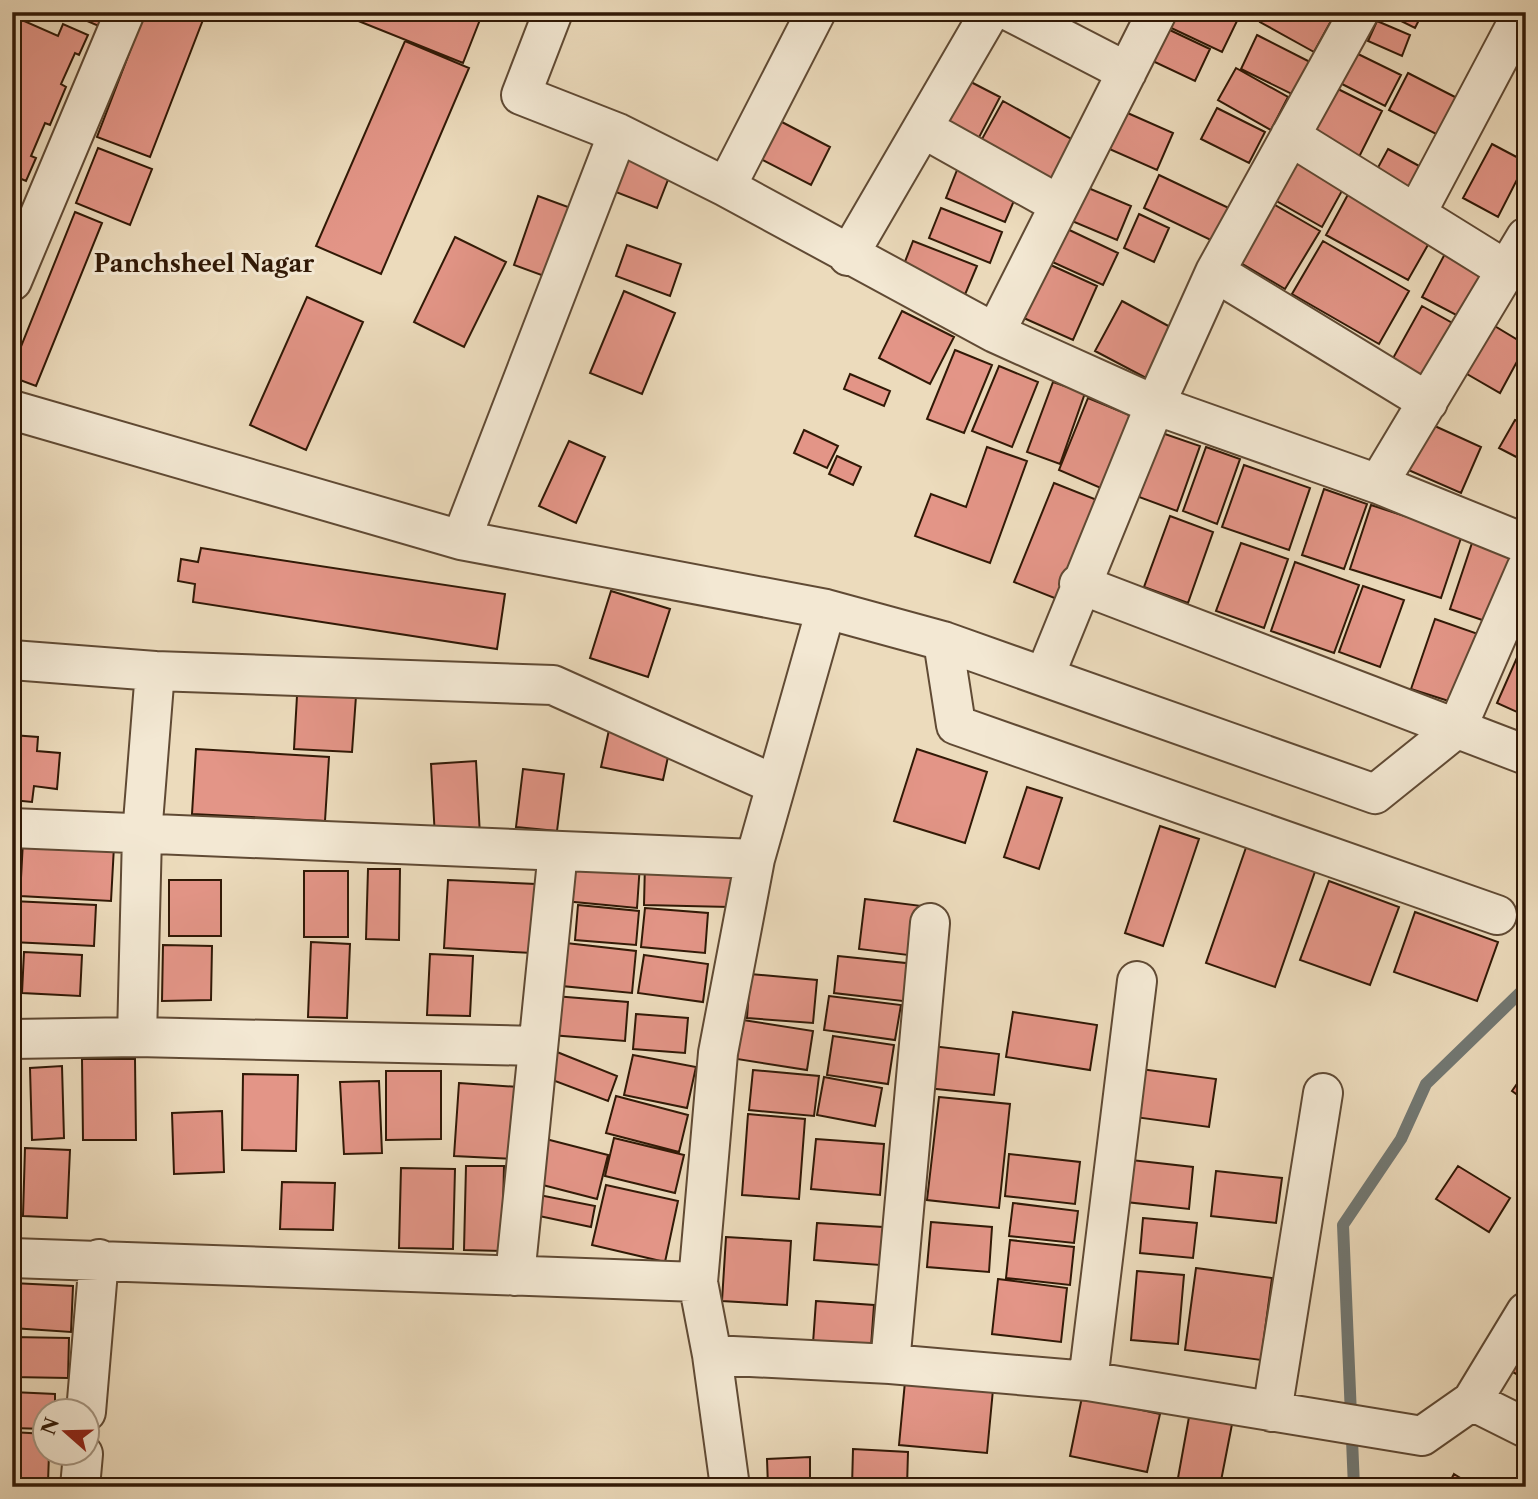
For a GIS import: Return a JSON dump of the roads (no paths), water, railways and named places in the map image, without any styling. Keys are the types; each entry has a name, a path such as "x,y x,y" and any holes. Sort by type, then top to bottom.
{"street":[{"path":"12,281 125,12"},
{"path":"553,12 521,95 618,133 726,187 848,256 995,333 1155,405 1378,484 1526,544"},
{"path":"726,187 816,12"},
{"path":"848,256 990,12"},
{"path":"1011,12 1127,72"},
{"path":"995,333 1157,12"},
{"path":"1045,674 1079,584 1215,272 1359,12"},
{"path":"1416,214 1522,12"},
{"path":"924,129 1058,204"},
{"path":"461,540 618,133"},
{"path":"1290,136 1506,270"},
{"path":"1378,484 1526,237"},
{"path":"1215,272 1428,402"},
{"path":"12,410 461,540 826,609 943,641 1045,674 1375,794 1457,728 1526,569"},
{"path":"1079,584 1526,755"},
{"path":"730,1487 712,1355 698,1282 718,1053 755,859 826,609"},
{"path":"943,641 956,725 1497,915"},
{"path":"12,660 155,671 553,685 776,785"},
{"path":"137,1037 142,835 155,671"},
{"path":"12,828 755,859"},
{"path":"514,1276 558,851"},
{"path":"890,1364 930,923"},
{"path":"1087,1381 1137,981"},
{"path":"12,1039 137,1037 537,1046"},
{"path":"1280,1413 1323,1093"},
{"path":"12,1258 698,1282"},
{"path":"87,1398 99,1259"},
{"path":"712,1355 890,1364 1087,1381 1422,1436 1472,1401 1526,1312"},
{"path":"1472,1401 1526,1428"},
{"path":"80,1487 82,1468"}],"waterway":[{"path":"1354,1487 1343,1225 1401,1139 1426,1084 1526,987"}],"district":[{"name":"Panchsheel Nagar","path":"204,264"}]}
